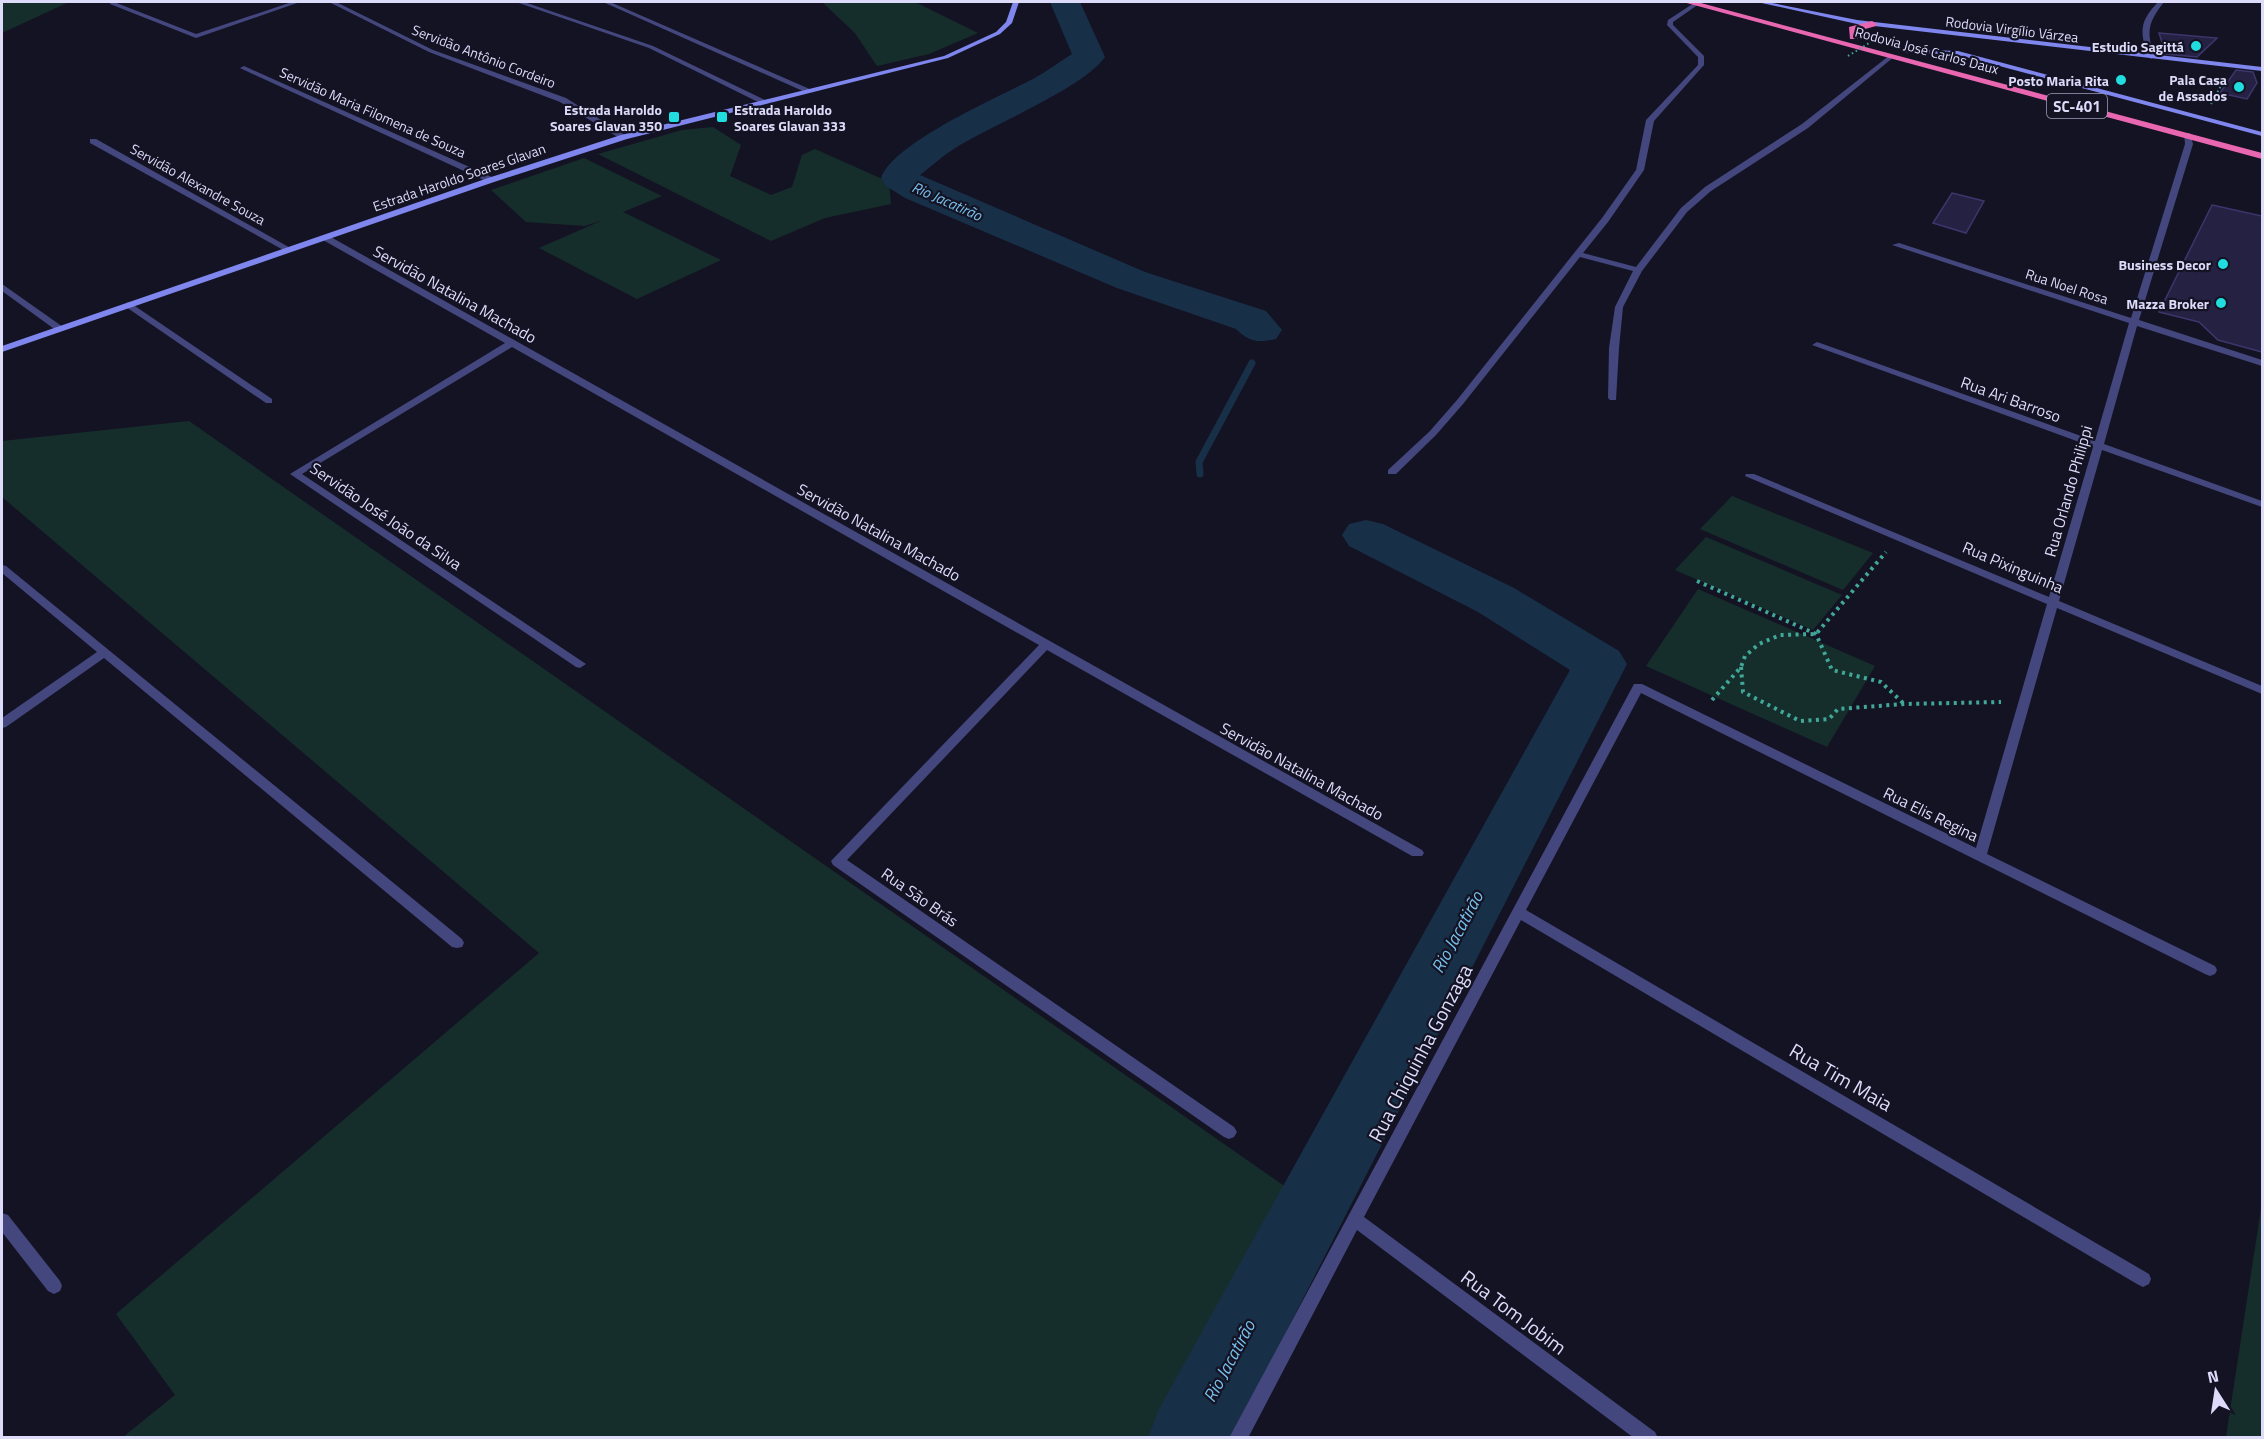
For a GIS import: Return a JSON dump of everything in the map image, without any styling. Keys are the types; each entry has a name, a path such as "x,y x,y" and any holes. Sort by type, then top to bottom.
{"highway":[{"name":"Rodovia José Carlos Daux","path":"1721,2 1854,37 1897,53 2262,156"},
{"name":"Rodovia José Carlos Daux","path":"1692,3 2262,145"},
{"path":"1854,37 1853,29 1872,24"}],"main road":[{"name":"Estrada Haroldo Soares Glavan","path":"2,349 491,180 624,137 808,90 915,66 963,51 998,33 1008,23 1016,2"},
{"name":"Rodovia Virgílio Várzea","path":"1760,2 1818,16 1872,24 2262,69"},
{"path":"1897,53 1958,53 2262,134"}],"street":[{"path":"112,3 196,36 297,2"},
{"name":"Servidão Antônio Cordeiro","path":"332,2 431,51 563,100 624,137"},
{"path":"519,2 651,47 763,101"},
{"path":"606,2 808,90"},
{"path":"2151,57 2144,28 2148,15 2161,2"},
{"path":"1392,472 1447,417 1605,220 1640,170 1650,120 1701,65 1702,57 1670,25 1670,21 1692,3"},
{"path":"1613,398 1614,348 1620,307 1638,270 1684,210 1708,189 1806,126 1897,53"},
{"name":"Servidão Maria Filomena de Souza","path":"244,68 491,180"},
{"name":"Rua Orlando Philippi","path":"1980,856 2134,322 2189,144 2187,135"},
{"name":"Servidão Alexandre Souza","path":"93,141 290,250"},
{"name":"Servidão Natalina Machado","path":"326,237 1418,853"},
{"name":"Rua Noel Rosa","path":"1896,245 2262,363"},
{"path":"1578,254 1638,270"},
{"path":"2,287 60,328"},
{"path":"129,305 269,401"},
{"name":"Servidão José João da Silva","path":"512,343 296,474 580,664"},
{"name":"Rua Ari Barroso","path":"1817,345 2262,504"},
{"name":"Rua Pixinguinha","path":"1750,476 2262,690"},
{"path":"2,568 457,943"},
{"name":"Rua São Brás","path":"1046,644 838,861 1229,1132"},
{"path":"2,724 103,653"},
{"name":"Rua Elis Regina","path":"1638,687 2210,970"},
{"name":"Rua Chiquinha Gonzaga","path":"1238,1437 1638,687"},
{"name":"Rua Tim Maia","path":"1518,912 2143,1279"},
{"path":"2,1220 54,1286"},
{"name":"Rua Tom Jobim","path":"1354,1220 1649,1437"}],"path":[{"path":"1848,56 1879,37"},
{"path":"2206,112 2226,78"},
{"path":"1697,716 1741,667 1745,656 1759,644 1780,635 1816,634 1898,538"},
{"path":"1698,581 1816,634 1832,670 1880,680 1897,694 1904,704"},
{"path":"1741,667 1743,692 1800,721 1829,719 1838,709 1904,704 2025,701"}],"green space":[{"path":"2,2 69,2 2,33"},
{"path":"822,2 915,2 978,33 929,54 877,66 855,33"},
{"path":"713,127 741,145 730,176 771,195 792,187 802,155 815,149 889,182 891,204 825,218 771,241 598,154 682,130"},
{"path":"584,158 662,196 623,212 721,260 637,299 539,248 603,220 585,226 526,222 491,190"},
{"path":"189,421 1300,1197 1160,1437 123,1437 175,1395 116,1314 539,953 2,497 2,441"},
{"path":"1732,496 1873,553 1843,590 1700,529"},
{"path":"1706,537 1842,595 1813,630 1675,570"},
{"path":"1698,589 1875,666 1827,747 1646,666"},
{"path":"2262,1202 2262,1437 2226,1437"}],"building":[{"path":"2159,33 2217,38 2197,57 2166,54"},
{"name":"Pala Casa de Assados","path":"2236,70 2253,72 2257,83 2247,99 2220,93"},
{"path":"1952,193 1984,201 1966,233 1933,223"},
{"name":"Business Decor","path":"2212,205 2262,216 2262,352 2218,340 2199,322 2159,312"}],"waterway":[{"name":"Rio Jacatirão","path":"1065,2 1089,57 1048,84 946,138 901,172 899,178 918,190 1131,280 1251,320 1261,330"},
{"path":"1200,474 1199,462 1252,363"},
{"name":"Rio Jacatirão","path":"1188,1438 1600,664 1496,600 1366,535"}],"place":[{"name":"Estudio Sagittá","path":"2196,46"},
{"name":"Posto Maria Rita","path":"2121,80"},
{"name":"Pala Casa de Assados","path":"2239,87"},
{"name":"Estrada Haroldo Soares Glavan 350","path":"674,117"},
{"name":"Estrada Haroldo Soares Glavan 333","path":"722,117"},
{"name":"Business Decor","path":"2223,264"},
{"name":"Mazza Broker","path":"2221,303"}]}
